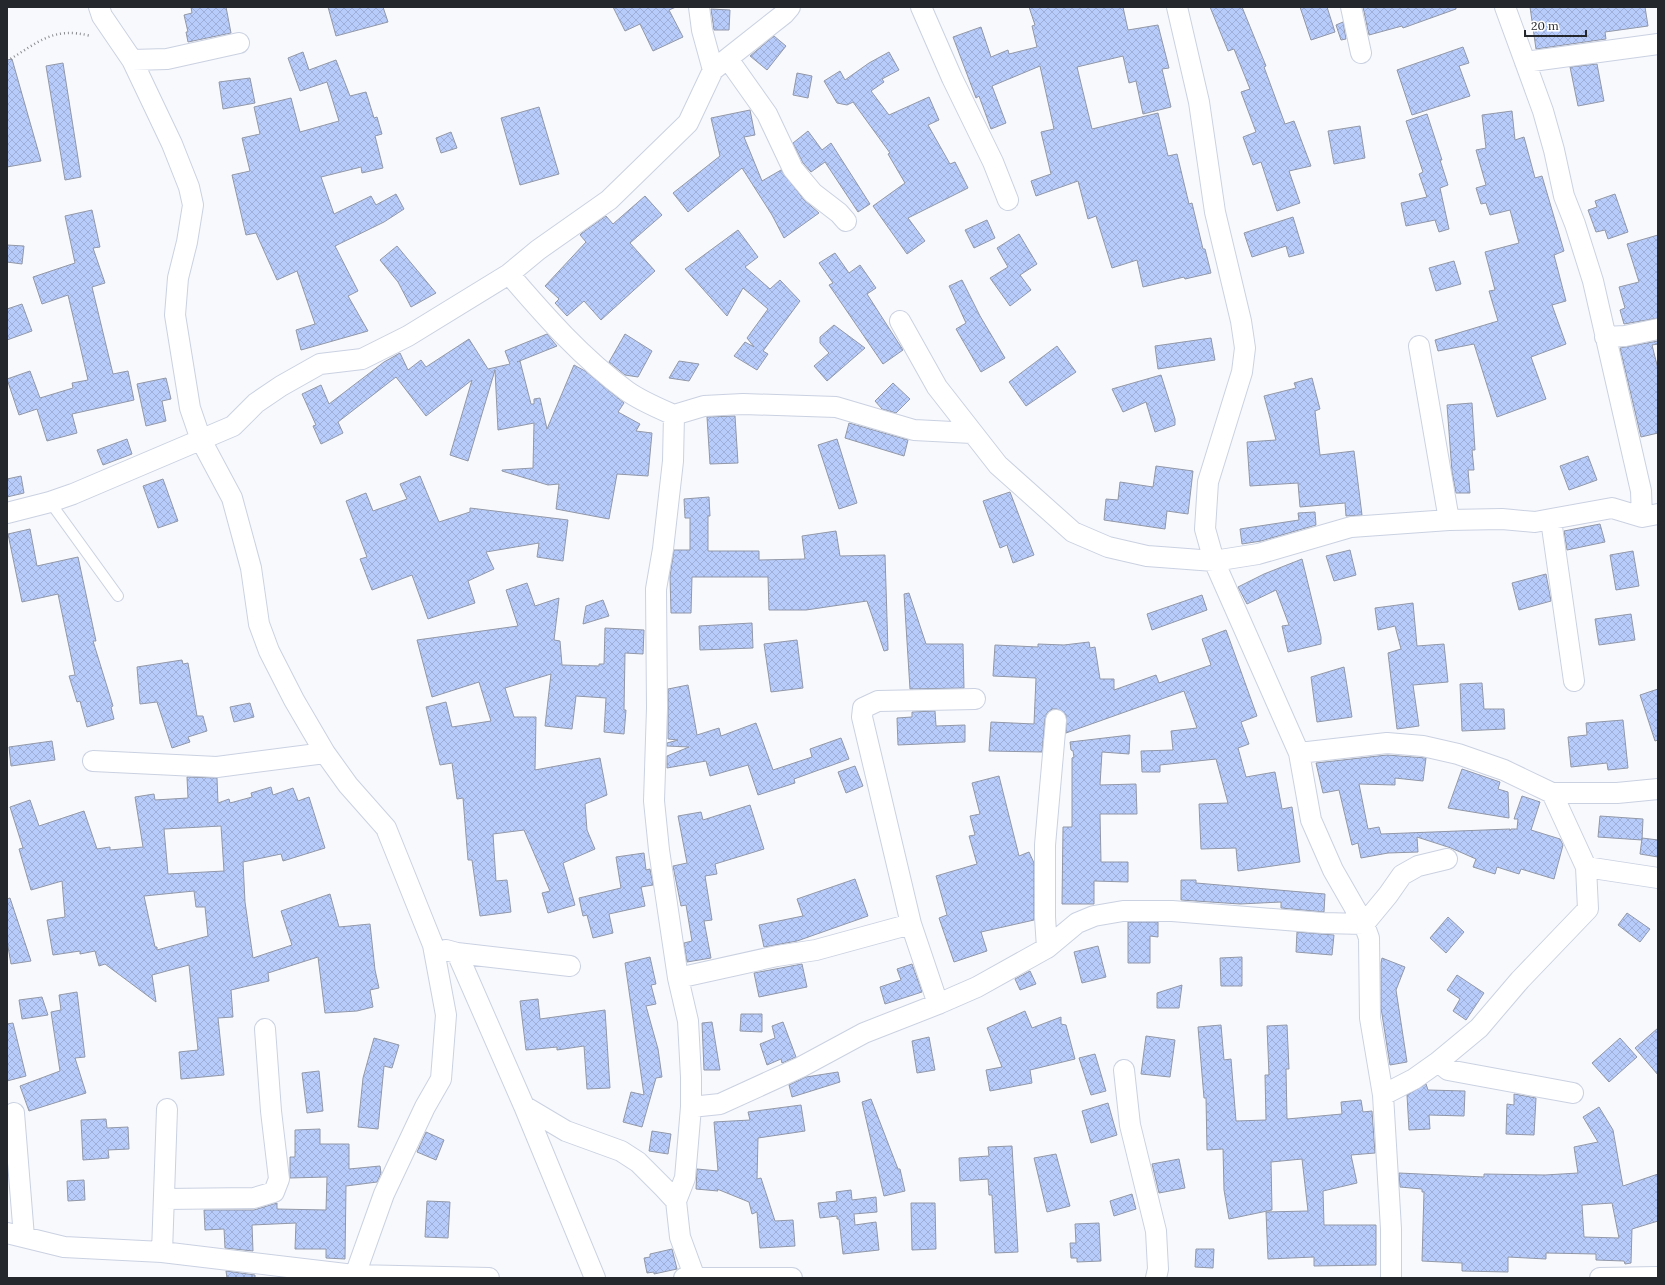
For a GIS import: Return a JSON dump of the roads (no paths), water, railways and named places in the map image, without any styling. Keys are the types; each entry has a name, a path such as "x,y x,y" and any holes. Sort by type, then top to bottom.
{"street":[{"path":"100,7 102,16 128,52 172,144 189,187 192,204 187,242 178,278 175,315 190,408 201,440 232,498 251,568 259,624 269,651 294,700 324,753 348,785 386,828 433,945 446,1014 441,1079 425,1106 384,1194 354,1277"},
{"path":"699,7 702,30 721,64 767,114 793,169 813,193 839,213 846,221"},
{"path":"7,513 50,502 233,426 256,403 281,386 320,364 362,359 408,336 509,274 538,250 609,200 688,123 721,64 784,14 790,7"},
{"path":"921,7 952,78 993,162 1008,200"},
{"path":"1178,7 1199,102 1215,212 1245,348 1242,372 1208,482 1205,529 1214,561 1299,753 1311,820 1333,870 1364,924 1369,938 1370,1018 1384,1095 1391,1230 1391,1278"},
{"path":"1351,7 1361,53"},
{"path":"1505,7 1545,117 1564,196 1575,224 1593,281 1604,337 1641,491 1650,515"},
{"path":"128,52 167,59 239,43"},
{"path":"1525,62 1658,44"},
{"path":"509,274 554,326 590,360 628,391 674,415 704,406 743,404 836,407 914,430 972,433"},
{"path":"900,321 937,387 998,465 1073,532 1108,547 1147,556 1214,561 1258,554 1351,527 1449,520 1502,519 1535,522 1612,508 1650,515"},
{"path":"1604,337 1625,336 1658,329"},
{"path":"1419,346 1449,520"},
{"path":"674,415 673,461 663,549 656,589 657,708 654,801 659,850 678,978 688,1021 691,1107 685,1178 676,1201 680,1237 692,1278 792,1278"},
{"path":"1551,520 1574,681"},
{"path":"938,1004 911,924 862,717 864,708 878,701 975,699"},
{"path":"1047,948 1045,917 1045,845 1056,720"},
{"path":"1299,753 1387,743 1423,746 1458,754 1504,770 1552,793 1616,793 1658,789"},
{"path":"93,761 217,767 324,753"},
{"path":"1384,1095 1414,1079 1438,1062 1479,1028 1520,980 1588,909 1586,867 1552,793"},
{"path":"1364,924 1402,875 1418,866 1447,859"},
{"path":"1586,867 1658,878"},
{"path":"691,1107 720,1104 801,1067 864,1033 938,1004 977,986 1047,948 1077,923 1094,916 1123,911 1172,911 1323,923 1364,924"},
{"path":"678,978 776,956 816,950 911,924"},
{"path":"433,945 457,953 570,966"},
{"path":"457,953 524,1106 594,1278"},
{"path":"164,1199 254,1198 274,1192 279,1179 271,1111 265,1029"},
{"path":"1438,1062 1448,1070 1572,1093"},
{"path":"1124,1070 1130,1125 1156,1231 1158,1269 1156,1278"},
{"path":"524,1106 566,1131 621,1151 638,1162 676,1201"},
{"path":"162,1252 167,1109"},
{"path":"14,1113 16,1235 64,1247 162,1252 354,1277 489,1278"},
{"path":"1600,1278 1658,1278"}],"lane":[{"path":"50,502 118,596"}]}
